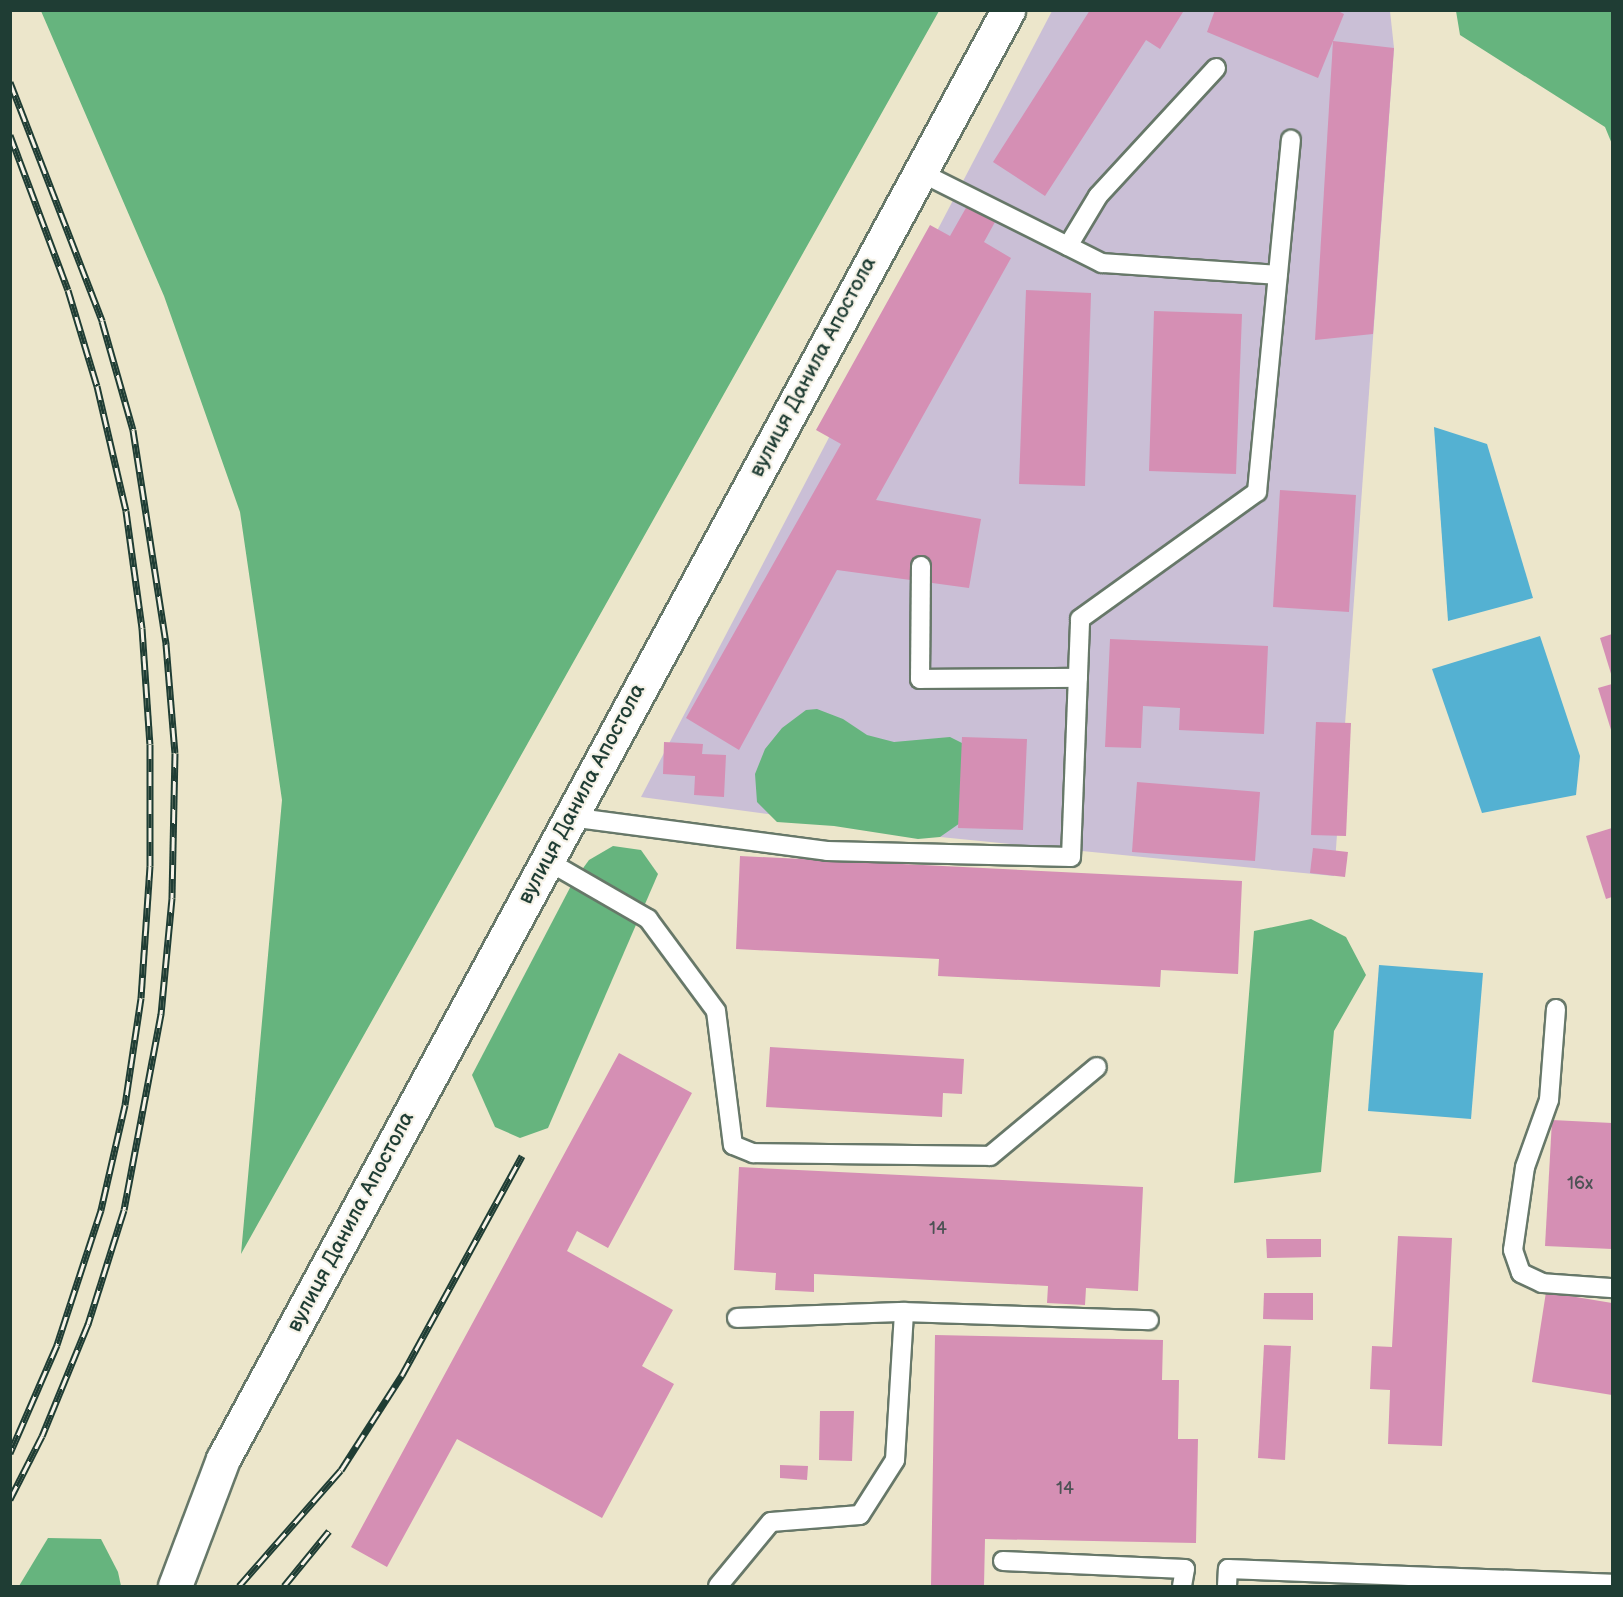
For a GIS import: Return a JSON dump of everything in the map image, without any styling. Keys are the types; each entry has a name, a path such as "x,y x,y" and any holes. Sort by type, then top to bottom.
{"street":[{"name":"вулиця Данила Апостола","path":"175,1587 223,1459 918,171 1008,10"}],"lane":[{"path":"1068,246 1098,196 1216,69"},
{"path":"570,817 827,850 1071,857 1080,619 1257,492 1291,140"},
{"path":"918,171 1102,263 1278,275"},
{"path":"921,566 920,679 1078,678"},
{"path":"546,860 648,920 716,1011 733,1145 753,1153 990,1156 1097,1067"},
{"path":"1556,1009 1549,1100 1525,1167 1513,1250 1521,1273 1542,1284 1612,1288"},
{"path":"718,1587 771,1521 860,1515 895,1460 904,1312"},
{"path":"737,1318 904,1312 1149,1320"},
{"path":"1004,1561 1185,1569 1182,1587"},
{"path":"1227,1587 1228,1569 1612,1584"}],"shaded area":[{"path":"1052,11 1390,11 1394,48 1334,876 940,837 641,797"}],"green space":[{"path":"41,11 939,11 241,1254 282,800 240,512 164,296"},
{"path":"1456,11 1612,11 1612,144 1605,127 1460,35"},
{"path":"817,709 843,719 867,735 894,742 950,737 976,750 963,821 940,837 918,839 834,826 777,822 757,802 755,774 765,749 782,728 806,710"},
{"path":"613,846 641,850 658,874 548,1128 520,1138 495,1127 472,1075 573,882 589,860"},
{"path":"1311,919 1346,937 1366,975 1334,1031 1321,1172 1234,1183 1254,931"},
{"path":"48,1538 101,1539 118,1572 121,1586 19,1586"}],"water":[{"path":"1434,427 1487,444 1533,598 1448,621"},
{"path":"1540,636 1580,756 1576,795 1482,813 1432,669"},
{"path":"1379,965 1483,973 1471,1119 1368,1111"}],"building":[{"path":"1090,10 1183,12 1160,49 1146,40 1045,196 993,162"},
{"path":"1215,10 1336,10 1344,14 1318,78 1207,32"},
{"path":"1333,41 1394,48 1373,334 1315,340"},
{"path":"967,206 995,222 984,242 1011,258 876,500 981,519 969,588 837,570 739,750 686,718 841,444 816,430 930,225 950,236"},
{"path":"1026,290 1091,293 1085,486 1019,484"},
{"path":"1154,311 1242,314 1236,474 1149,471"},
{"path":"1280,490 1356,495 1349,612 1273,607"},
{"path":"1612,634 1612,677 1600,638"},
{"path":"1110,639 1268,646 1264,734 1179,730 1180,708 1143,706 1141,748 1105,747"},
{"path":"1612,684 1612,733 1598,688"},
{"path":"1316,722 1351,723 1346,836 1311,835"},
{"path":"962,737 1027,739 1023,830 958,828"},
{"path":"664,742 703,744 702,754 726,755 724,797 694,795 695,776 663,774"},
{"path":"1137,782 1260,792 1255,861 1132,852"},
{"path":"1612,828 1612,897 1606,899 1586,836"},
{"path":"1313,848 1348,852 1345,877 1310,873"},
{"path":"740,856 1242,881 1238,974 1161,970 1160,987 938,976 939,959 736,949"},
{"path":"770,1047 964,1059 962,1094 943,1093 942,1117 766,1107"},
{"path":"619,1053 692,1093 608,1248 577,1231 567,1251 673,1310 642,1366 674,1384 602,1518 457,1439 387,1567 351,1547"},
{"path":"1552,1120 1612,1123 1612,1249 1545,1246"},
{"path":"739,1167 1143,1187 1138,1291 1086,1288 1085,1305 1047,1303 1048,1286 814,1274 814,1292 775,1290 776,1273 734,1270"},
{"path":"1398,1236 1452,1238 1442,1446 1388,1444 1390,1390 1370,1389 1372,1346 1392,1347"},
{"path":"1266,1239 1321,1239 1321,1257 1267,1258"},
{"path":"1546,1292 1612,1303 1612,1395 1532,1382"},
{"path":"1264,1293 1313,1293 1313,1320 1263,1319"},
{"path":"935,1335 1163,1340 1162,1380 1179,1380 1178,1439 1198,1439 1196,1543 985,1539 984,1586 931,1586"},
{"path":"1264,1345 1291,1346 1285,1460 1258,1458"},
{"path":"820,1411 854,1411 852,1461 819,1460"},
{"path":"780,1465 808,1466 807,1480 780,1478"}],"railway":[{"path":"10,82 102,321 133,430 166,644 175,753 172,898 161,1014 124,1210 88,1324 42,1436 10,1499"},
{"path":"10,135 68,290 97,386 126,511 142,628 150,744 150,866 141,998 125,1105 101,1210 57,1345 10,1453"},
{"path":"239,1586 341,1470 402,1375 522,1156"},
{"path":"284,1586 329,1531"}]}
